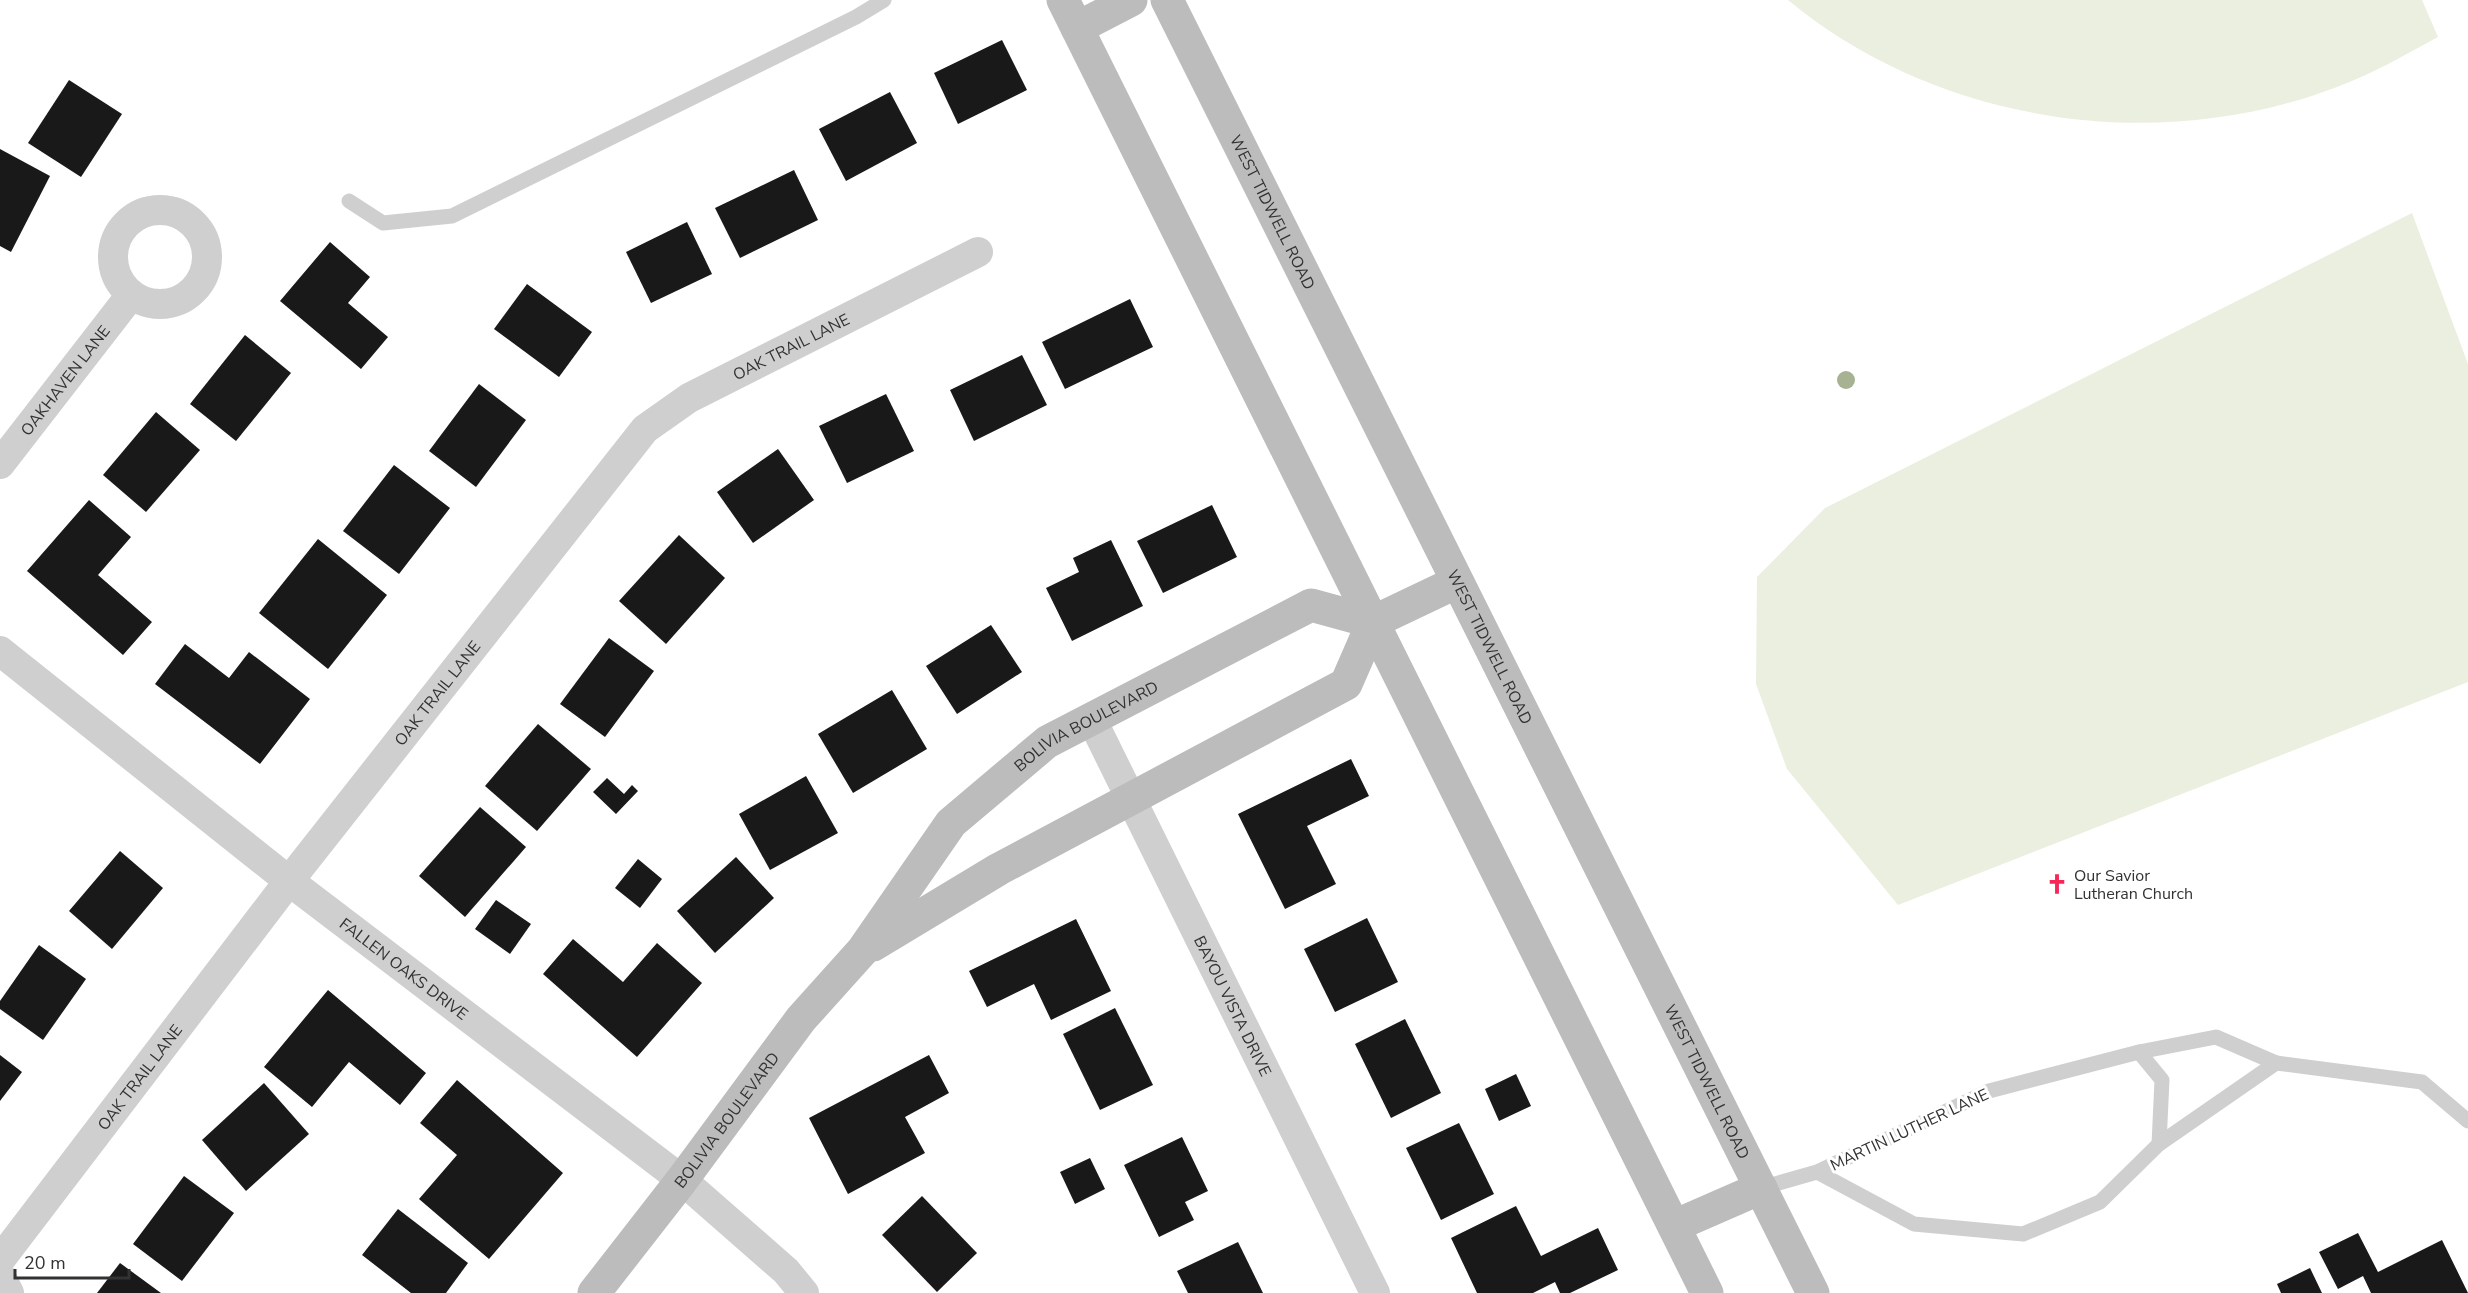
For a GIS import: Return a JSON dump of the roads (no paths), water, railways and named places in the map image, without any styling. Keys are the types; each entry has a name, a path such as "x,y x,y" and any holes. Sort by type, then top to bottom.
{"main road":[{"path":"1131,0 1070,14 1707,1293"},
{"name":"WEST TIDWELL ROAD","path":"1167,0 1813,1293"},
{"path":"1373,622 1457,582"},
{"name":"BOLIVIA BOULEVARD","path":"594,1293 682,1180 801,1019 863,950 951,823 1047,742 1311,605 1373,622 1346,684 1130,797 999,869 863,950"},
{"path":"1674,1226 1761,1188"}],"street":[{"name":"OAK TRAIL LANE","path":"0,1260 289,881 645,429 689,398 978,252"},
{"name":"OAKHAVEN LANE","path":"0,464 131,295"},
{"name":"FALLEN OAKS DRIVE","path":"0,651 289,881 682,1180 786,1271 804,1293"},
{"name":"BAYOU VISTA DRIVE","path":"1090,718 1375,1293"},
{"path":"0,1275 9,1293"}],"lane":[{"path":"349,201 383,223 452,216 846,22 884,0"},
{"name":"MARTIN LUTHER LANE","path":"1761,1188 1817,1172 1989,1091 2139,1052 2216,1037 2276,1063 2422,1082 2468,1121"},
{"path":"2139,1052 2162,1080 2159,1144"},
{"name":"MARTIN LUTHER LANE","path":"1817,1172 1914,1224 2024,1234 2100,1202 2159,1144 2276,1063"}],"place":[{"name":"Our Savior Lutheran Church","path":"2057,884"}]}
